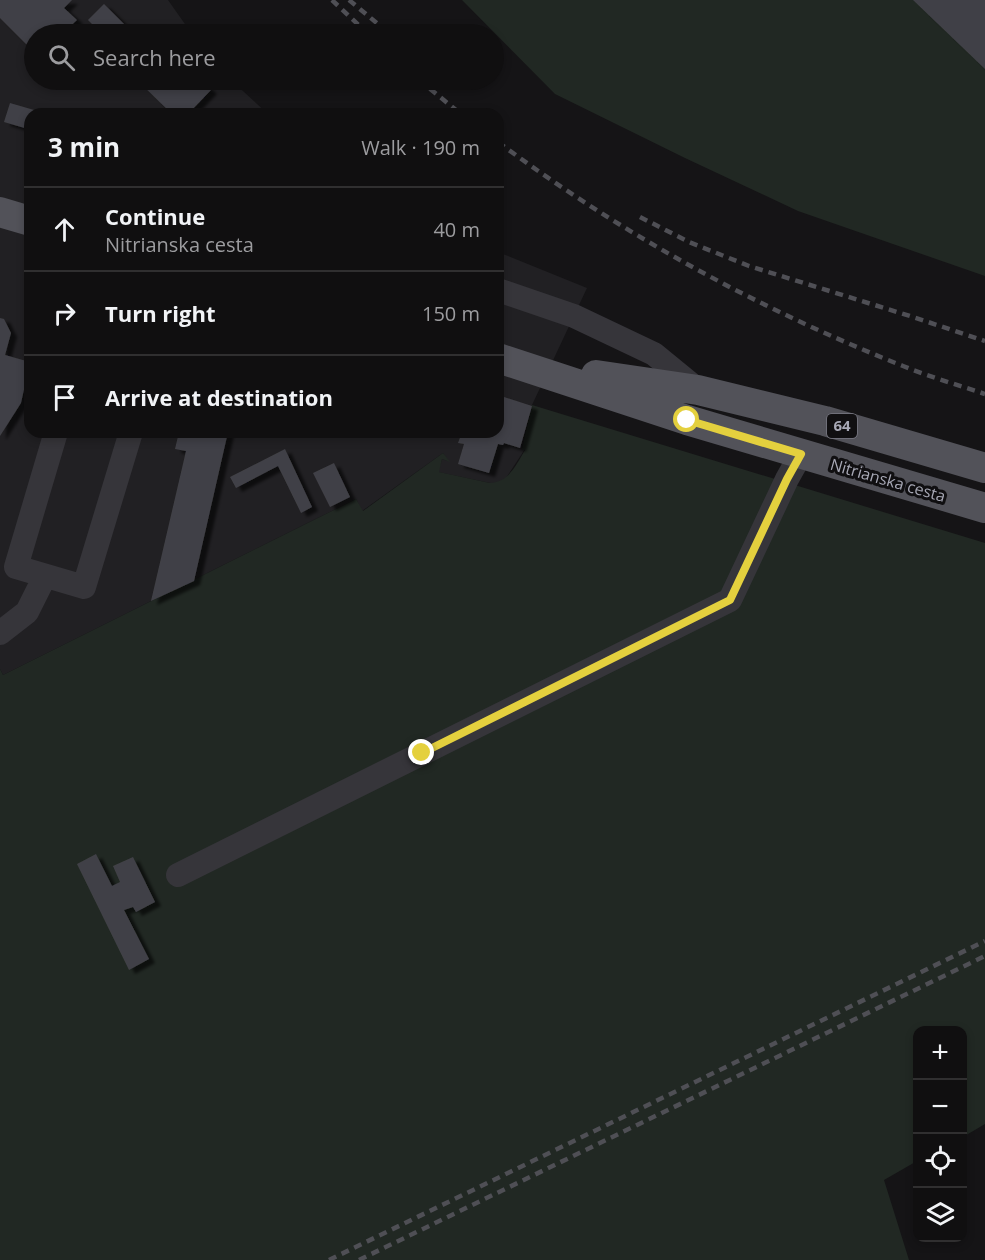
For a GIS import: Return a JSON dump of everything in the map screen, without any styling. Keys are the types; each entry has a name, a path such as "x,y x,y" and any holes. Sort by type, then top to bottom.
{"main road":[{"path":"0,212 24,219"},
{"name":"Nitrianska cesta","path":"507,361 698,390 825,421 985,468"},
{"name":"Nitrianska cesta","path":"507,361 676,416 985,508"}],"lane":[{"path":"504,292 573,316 654,354 698,390"},
{"path":"54,438 16,567 84,587 128,438"},
{"path":"178,875 730,600 801,454"},
{"path":"0,633 27,612 45,576"}],"shaded area":[{"path":"0,0 168,0 185,24 24,24 24,90 242,90 261,108 24,108 24,438 504,438 504,254 587,288 532,405 522,448 525,449 506,478 499,483 438,472 442,459 448,461 443,453 362,511 356,499 3,675 0,669"},
{"path":"462,0 917,0 985,62 985,276 798,211 555,94 504,42 504,24 486,24"},
{"path":"532,405 985,543 985,1124 967,1135 967,1026 913,1026 913,1163 884,1180 909,1260 0,1260 0,669 3,675 356,499 363,511 443,453 450,462 442,459 439,472 490,483 502,480 511,472 525,450 522,449"}],"building":[{"path":"0,0 72,0 64,8 77,20 73,24 24,24 24,42 0,18"},
{"path":"913,0 985,0 985,69"},
{"path":"104,4 124,24 92,24 88,20"},
{"path":"147,90 211,90 194,108 166,108"},
{"path":"10,103 27,108 24,108 24,128 4,122"},
{"path":"0,318 4,319 11,333 5,355 24,360 24,389 21,403 0,436"},
{"path":"504,397 532,406 520,448 504,443 503,445 498,444 489,473 458,464 464,444 458,443 460,438 504,438"},
{"path":"178,438 227,438 194,581 151,601 186,451 175,449"},
{"path":"285,449 312,507 301,513 278,466 236,488 230,477"},
{"path":"334,463 350,497 330,507 313,473"},
{"path":"96,854 112,886 120,882 113,866 133,857 155,902 136,912 133,907 124,910 149,959 129,970 77,864"}],"railway":[{"path":"332,0 357,24"},
{"path":"349,0 378,24"},
{"path":"431,90 454,108"},
{"path":"504,146 545,176 643,239 745,295 849,344 903,366 985,394"},
{"path":"640,217 689,242 749,266 985,341"},
{"path":"329,1260 985,941"},
{"path":"359,1260 985,956"}],"route":[{"path":"422,753 730,600 801,454 687,420"}]}
